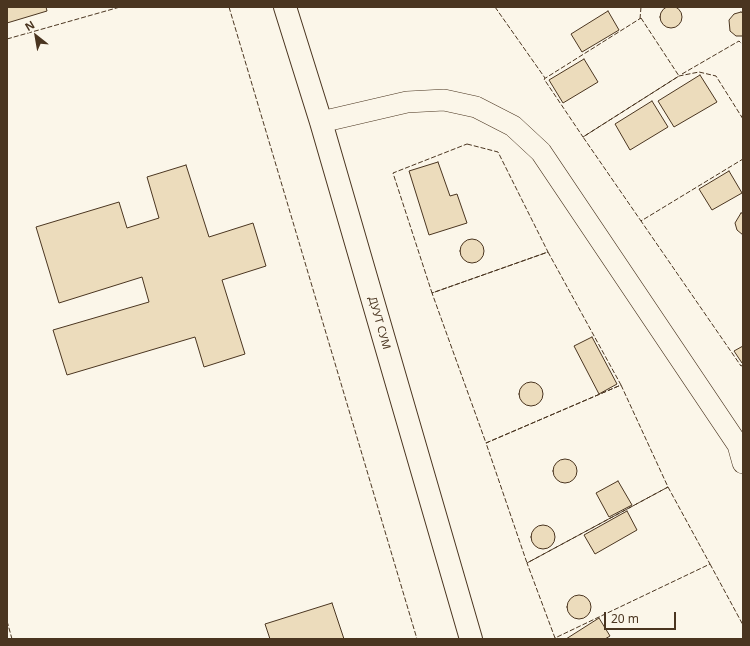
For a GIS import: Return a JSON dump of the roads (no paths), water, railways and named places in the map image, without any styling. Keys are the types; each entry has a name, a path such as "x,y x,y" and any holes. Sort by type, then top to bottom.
{"main road":[{"name":"ДУУТ СУМ","path":"285,7 321,122 471,639"}],"street":[{"path":"321,122 407,102 444,100 476,107 513,126 541,152 741,453"}]}
